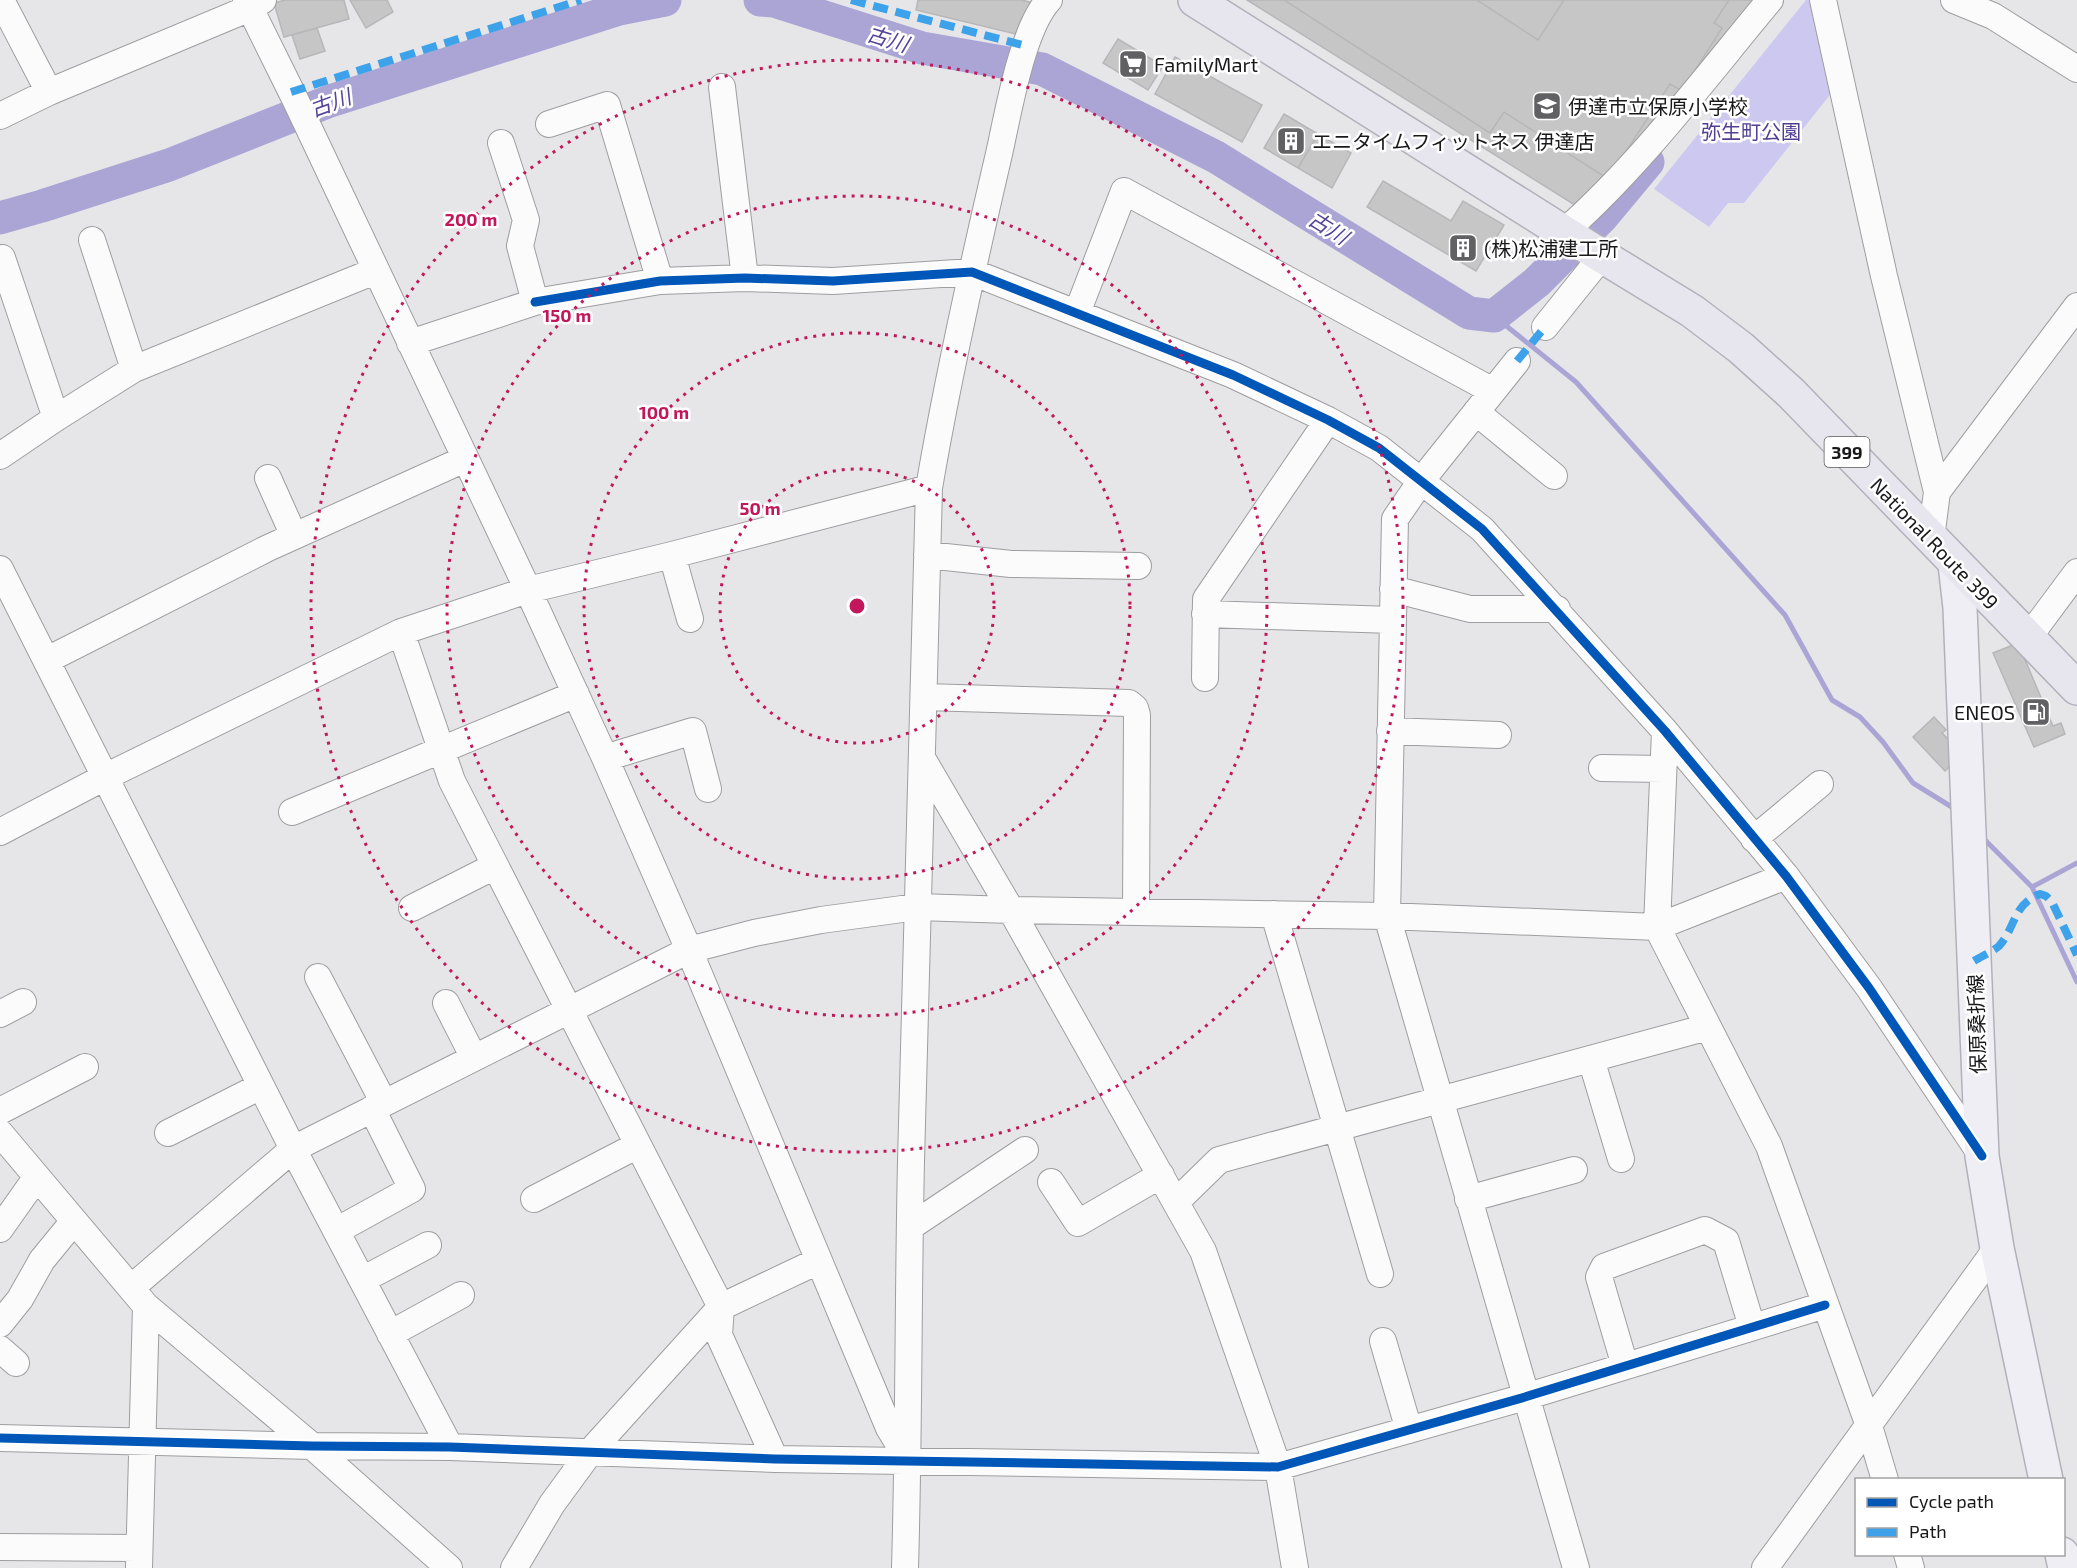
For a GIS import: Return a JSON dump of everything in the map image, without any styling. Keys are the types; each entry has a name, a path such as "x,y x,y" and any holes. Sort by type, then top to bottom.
{"highway":[{"name":"National Route 399","path":"1195,0 1692,311 1741,348 1791,393 2077,688"}],"main road":[{"name":"保原桑折線","path":"1955,564 1960,608 1983,1156 1997,1248 2046,1478"}],"street":[{"path":"1,0 49,92"},
{"path":"905,1568 909,1461 910,1227 917,907 929,488 940,422 1012,96 1024,51 1041,9 1049,0"},
{"path":"1545,327 1582,243 1596,203 1645,150 1770,0"},
{"path":"1823,0 1884,276 1937,492 1930,538"},
{"path":"1954,0 2000,8 2077,69"},
{"path":"0,116 49,92 253,3 313,140 528,590 605,758 689,950 889,1428 909,1461"},
{"path":"722,87 745,278"},
{"path":"549,124 607,105 660,281"},
{"path":"501,143 525,220 520,246 535,302"},
{"path":"1077,313 1124,191 1493,392"},
{"path":"93,240 134,369"},
{"path":"2,258 56,418"},
{"path":"0,456 134,369 375,271"},
{"path":"410,343 535,302 660,281 745,278 833,281 972,272 1233,375 1328,420 1379,448 1482,528 1557,609 1665,731 1786,876 1869,988 1983,1156"},
{"path":"1937,492 2076,308"},
{"path":"1518,361 1422,481 1395,519 1387,916 1576,1568"},
{"path":"1476,412 1554,476"},
{"path":"1205,678 1206,599 1328,420"},
{"path":"47,660 294,536 465,459"},
{"path":"268,478 294,536"},
{"path":"0,832 105,777 400,632 528,590 929,488"},
{"path":"672,555 690,619"},
{"path":"927,555 1011,564 1138,566"},
{"path":"0,569 293,1149 450,1447"},
{"path":"2028,638 2077,572"},
{"path":"1394,589 1470,609 1557,609"},
{"path":"1205,614 1393,620"},
{"path":"400,632 452,781 721,1307 719,1335 775,1459"},
{"path":"292,812 576,694"},
{"path":"924,697 1129,703 1135,708 1137,715 1136,912"},
{"path":"605,758 693,731 708,789"},
{"path":"1390,731 1498,735"},
{"path":"1665,731 1657,927 1769,1146 1869,1426 1885,1478"},
{"path":"922,758 1011,910 1203,1251 1278,1467 1294,1568"},
{"path":"1602,768 1663,770"},
{"path":"1754,839 1820,784"},
{"path":"412,908 495,866"},
{"path":"0,1547 139,1558 141,1441 138,1297 293,1149 689,950 754,933 810,922 917,907 1387,916 1657,927 1786,876"},
{"path":"1274,914 1380,1274"},
{"path":"318,977 378,1106 412,1189 336,1231"},
{"path":"0,1014 22,1002"},
{"path":"446,1003 474,1058"},
{"path":"1176,1202 1219,1160 1708,1027"},
{"path":"1591,1059 1621,1160"},
{"path":"0,1111 85,1067"},
{"path":"168,1133 261,1086"},
{"path":"0,1133 138,1297 312,1446 449,1568"},
{"path":"534,1199 638,1145"},
{"path":"910,1227 1025,1150"},
{"path":"1468,1199 1574,1170"},
{"path":"1051,1182 1078,1223 1161,1175"},
{"path":"0,1229 36,1178"},
{"path":"0,1324 20,1299 42,1260 74,1221"},
{"path":"1625,1366 1599,1277 1604,1266 1705,1230 1726,1241 1752,1327"},
{"path":"362,1280 429,1245"},
{"path":"1765,1568 1997,1248"},
{"path":"514,1568 552,1504 590,1452 721,1307 818,1261"},
{"path":"390,1334 461,1295"},
{"path":"0,1438 450,1447 775,1459 1278,1467 1525,1397 1825,1305"},
{"path":"1383,1341 1409,1430"}],"green space":[{"name":"弥生町公園","path":"1806,0 1823,0 1841,81 1744,203 1728,203 1709,227 1654,189"}],"building":[{"path":"285,0 344,0 349,19 284,37 274,3"},
{"path":"350,0 387,0 393,12 366,28"},
{"path":"918,0 1021,0 1030,2 1024,36 916,10"},
{"name":"伊達市立保原小学校","path":"1247,0 1769,0 1586,212"},
{"name":"伊達市立保原小学校","path":"1284,0 1477,0 1538,40 1564,0 1729,0 1714,23 1722,28 1682,91 1670,84 1608,179 1504,112 1490,133"},
{"path":"317,28 325,51 300,59 292,35"},
{"name":"FamilyMart","path":"1118,39 1163,66 1148,90 1103,63"},
{"path":"1175,57 1262,105 1242,142 1155,94"},
{"name":"エニタイムフィットネス 伊達店","path":"1284,114 1318,134 1298,168 1264,148"},
{"path":"1318,134 1351,153 1332,188 1298,168"},
{"name":"(株)松浦建工所","path":"1383,181 1451,221 1463,201 1504,225 1476,271 1367,207"},
{"path":"2018,643 2053,726 2061,723 2065,734 2034,747 1993,653"},
{"path":"1934,717 1946,730 1942,733 1963,754 1945,771 1913,737"}],"waterway":[{"name":"古川","path":"0,218 169,165 330,101 619,9 665,0"},
{"name":"古川","path":"760,0 774,1 922,48 1042,69 1216,157 1469,313 1494,316 1537,282 1603,216 1648,162"},
{"path":"1494,316 1576,382 1785,615 1832,700 1860,717 1883,742 1913,783 1955,809"},
{"path":"1982,837 2032,887 2077,982"},
{"path":"2032,887 2077,863"}],"marked path":[{"path":"291,92 581,0"},
{"path":"851,0 1026,46"},
{"path":"1517,361 1545,327"},
{"path":"1974,961 1999,946 2020,910 2031,898 2040,894 2052,902 2077,955"}],"cycle path":[{"path":"535,302 660,281 745,278 833,281 972,272 1233,375 1328,420 1379,448 1482,529 1665,731 1786,876 1869,988 1982,1156"},
{"path":"0,1438 450,1447 775,1459 1278,1467 1525,1397 1825,1305"}],"place":[{"name":"FamilyMart","path":"1133,64"},
{"name":"伊達市立保原小学校","path":"1547,106"},
{"name":"エニタイムフィットネス 伊達店","path":"1291,141"},
{"name":"(株)松浦建工所","path":"1463,248"},
{"name":"ENEOS","path":"2036,712"}]}
